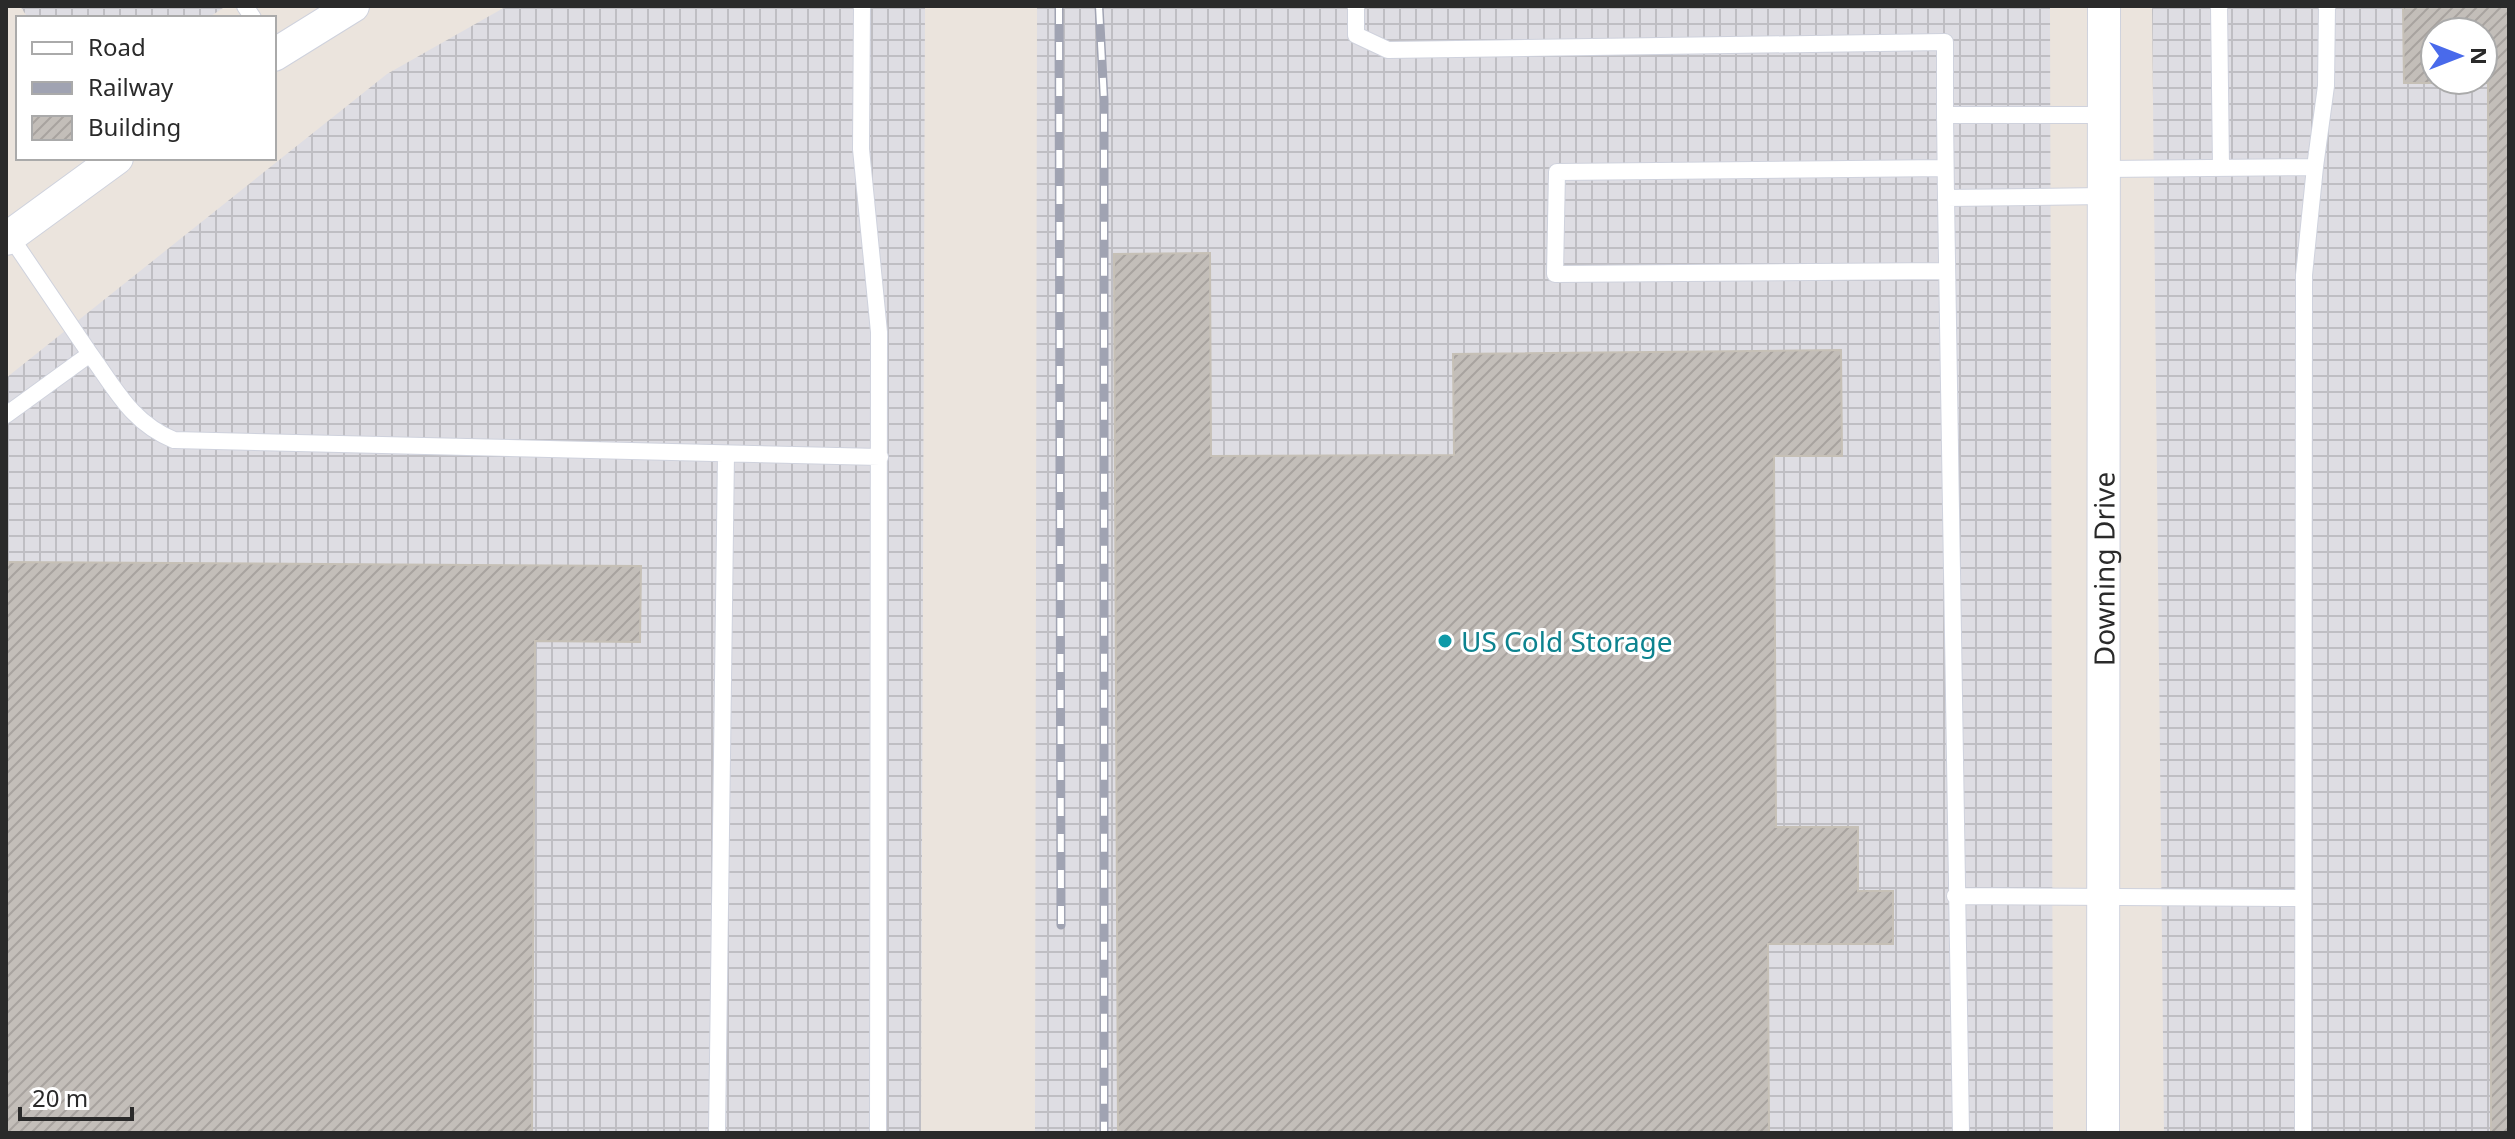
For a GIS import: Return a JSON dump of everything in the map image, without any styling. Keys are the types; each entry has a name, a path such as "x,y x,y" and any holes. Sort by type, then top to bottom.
{"street":[{"path":"276,53 353,6"},
{"name":"Downing Drive","path":"2103,1133 2104,6"},
{"path":"8,237 114,160"}],"lane":[{"path":"862,6 861,149 879,332 878,1133"},
{"path":"1356,6 1356,35 1388,50 1945,42 1945,271 1961,1133"},
{"path":"2219,6 2221,168"},
{"path":"2303,1133 2304,275 2326,86 2327,6"},
{"path":"1945,115 2104,115"},
{"path":"1946,198 2221,168 2315,167"},
{"path":"1945,168 1557,172 1555,274 1945,271"},
{"path":"8,237 130,410 150,431 174,440 880,457"},
{"path":"6,415 90,354"},
{"path":"717,1133 726,454"},
{"path":"1955,896 2302,898"}],"shaded area":[{"path":"20,6 226,6 211,16 27,16"},
{"path":"507,6 925,6 921,1133 6,1133 6,378 387,74"},
{"path":"1037,6 2050,6 2053,1133 1035,1133"},
{"path":"2152,6 2509,6 2509,1133 2164,1133"}],"building":[{"path":"2403,6 2509,6 2509,1133 2491,1133 2488,96 2499,96 2499,16 2419,16 2419,83 2404,83"},
{"name":"US Cold Storage","path":"1210,253 1211,456 1454,455 1453,354 1841,350 1842,456 1774,456 1776,827 1858,827 1858,891 1893,891 1893,944 1768,944 1769,1133 1118,1133 1114,254"},
{"path":"6,562 641,566 640,642 535,641 532,1133 6,1133"}],"railway":[{"path":"1059,6 1061,925"},
{"path":"1099,6 1104,100 1104,1133"}],"place":[{"name":"US Cold Storage","path":"1445,641"}]}
